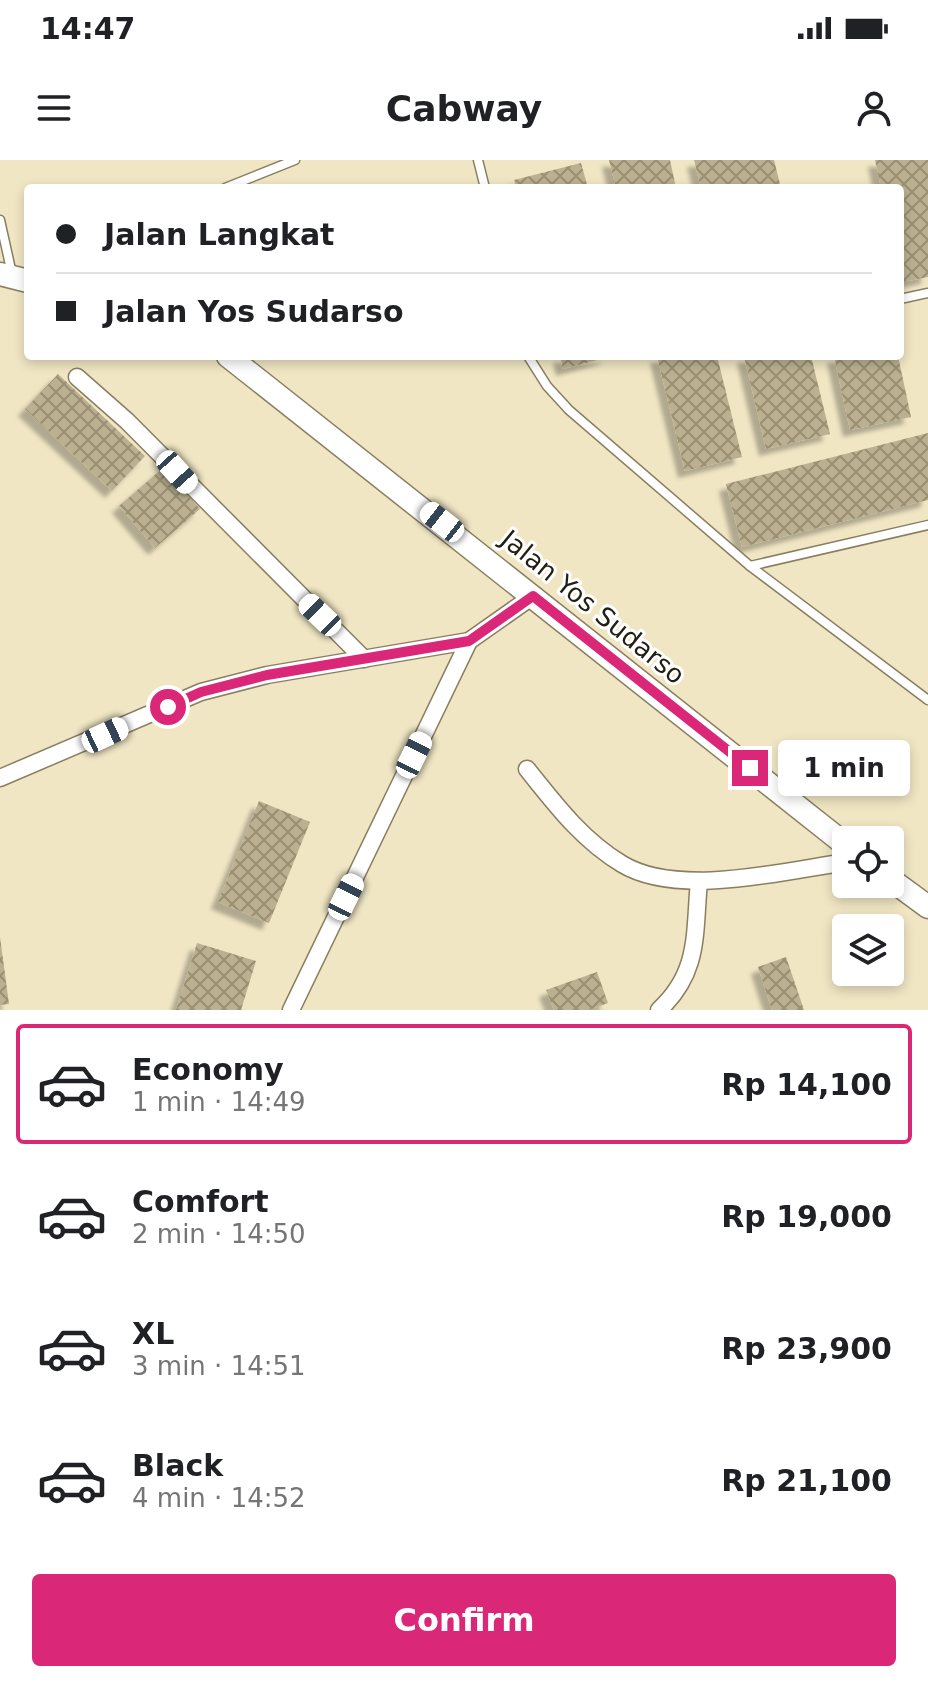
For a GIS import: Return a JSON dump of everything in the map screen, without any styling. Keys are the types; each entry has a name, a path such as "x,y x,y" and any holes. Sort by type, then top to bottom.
{"main road":[{"name":"Jalan Yos Sudarso","path":"233,360 832,834"},
{"path":"904,889 928,907"}],"street":[{"path":"77,377 127,421 364,659"},
{"path":"0,778 201,692 267,675 469,641 533,596"},
{"path":"291,1010 469,641"},
{"path":"527,769 568,821 625,867 658,877 699,881 832,864"},
{"path":"659,1010 680,990 692,957 699,881"}],"lane":[{"path":"235,184 295,160"},
{"path":"478,160 484,184"},
{"path":"0,220 14,277"},
{"path":"904,298 928,293"},
{"path":"531,360 547,386 569,410 750,566 928,700"},
{"path":"750,566 928,525"}],"building":[{"path":"609,160 670,160 675,184 615,184"},
{"path":"694,160 774,160 780,184 700,184"},
{"path":"875,160 928,160 928,277 904,282 904,184 880,184"},
{"path":"581,163 587,184 515,184 514,180"},
{"path":"561,360 598,360 563,369"},
{"path":"658,360 718,360 742,457 685,471"},
{"path":"745,360 812,360 830,434 766,449"},
{"path":"835,360 899,360 911,417 850,430"},
{"path":"58,374 145,456 112,491 25,409"},
{"path":"928,433 928,500 742,547 726,484"},
{"path":"164,467 200,509 155,548 119,506"},
{"path":"259,801 310,822 269,923 218,902"},
{"path":"0,937 9,1004 0,1005"},
{"path":"197,943 256,961 241,1010 176,1010"},
{"path":"786,957 804,1010 772,1010 758,967"},
{"path":"597,972 608,1003 589,1010 554,1010 546,990"}],"route":[{"path":"168,707 201,692 267,675 469,641 533,596 750,768"}]}
